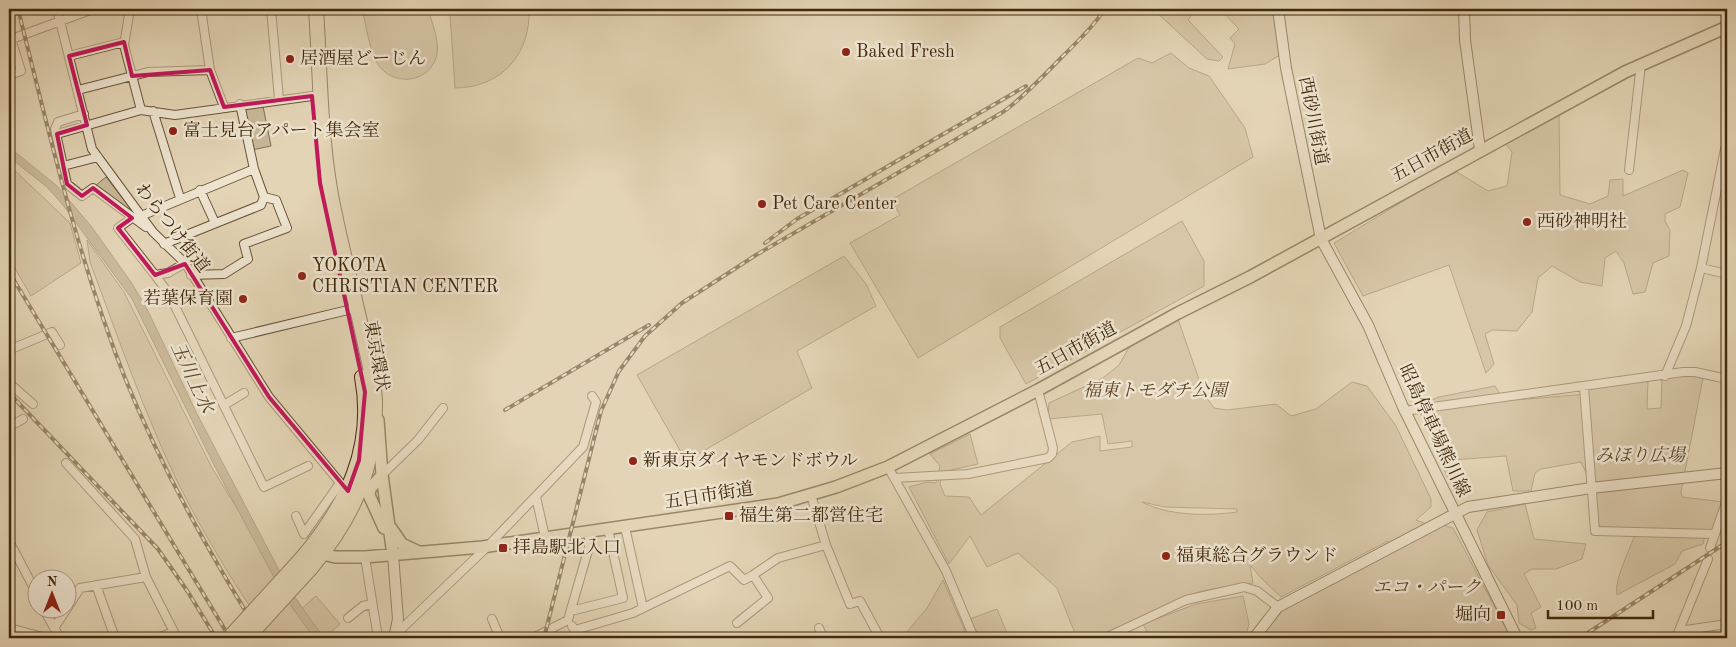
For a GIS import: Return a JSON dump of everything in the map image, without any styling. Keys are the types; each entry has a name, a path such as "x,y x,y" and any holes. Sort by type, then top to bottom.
{"highway":[{"name":"東京環状","path":"247,638 318,549 339,508 344,487 359,460 366,416 365,392 320,183 313,138 307,9"},
{"name":"東京環状","path":"316,9 323,142 330,190 360,324 375,403 370,455 360,494 339,533 318,549"},
{"name":"東京環状","path":"229,638 307,563"}],"main road":[{"name":"五日市街道","path":"318,549 335,557 365,558 487,547 778,504 891,472 1038,390 1321,238 1480,149 1641,64 1727,27"},
{"path":"375,403 380,430 382,475 393,555"},
{"path":"382,475 370,489 369,495 384,524 386,541 393,555"},
{"path":"388,522 393,533 402,544 414,551 423,553"}],"street":[{"name":"わらつけ街道","path":"57,9 92,149 153,232 185,264 269,397 344,487"},
{"path":"9,75 21,71 10,39 93,9"},
{"path":"130,9 124,42 141,110"},
{"path":"201,9 210,70 224,107"},
{"path":"271,9 279,99"},
{"name":"西砂川街道","path":"1278,9 1286,68 1321,238"},
{"path":"1464,9 1465,40 1480,149"},
{"path":"69,56 124,42"},
{"path":"1629,170 1641,64"},
{"path":"78,90 148,72 210,70"},
{"path":"56,134 141,110 175,115 240,104 312,96"},
{"path":"164,244 261,205 264,197 254,169 240,104"},
{"path":"153,111 180,198"},
{"path":"84,114 58,122 55,129 67,184 82,196 93,188 153,232"},
{"path":"1665,376 1686,326 1701,268 1724,149"},
{"path":"63,166 98,157"},
{"path":"141,216 180,198 254,169"},
{"path":"200,190 215,223"},
{"path":"191,275 224,274 248,259 244,244 287,228 276,200 264,197"},
{"path":"132,218 118,228 169,294 264,487 308,466"},
{"name":"昭島停車場熊川線","path":"1321,238 1368,325 1404,411 1517,638"},
{"path":"154,275 168,273 185,264"},
{"path":"1701,268 1727,274"},
{"path":"231,338 348,310"},
{"path":"9,350 52,332 60,345"},
{"path":"1404,411 1695,372 1727,379"},
{"path":"9,383 32,404"},
{"path":"1584,387 1595,531 1714,534"},
{"path":"891,472 968,474 1048,458 1052,454 1053,448 1038,390"},
{"path":"224,404 244,393"},
{"path":"398,636 583,447 596,402 592,396"},
{"path":"382,475 418,440 443,408"},
{"path":"10,424 23,419"},
{"path":"66,463 135,539 146,578 175,635 157,638"},
{"path":"891,472 946,571 974,638"},
{"path":"1254,638 1278,607 1468,507 1591,488 1727,473"},
{"path":"296,516 304,534 344,487"},
{"path":"811,495 826,545 850,604 860,601 880,638"},
{"path":"536,497 545,537"},
{"path":"1710,548 1727,500"},
{"path":"625,527 643,608"},
{"path":"571,611 622,598 608,529"},
{"path":"533,638 568,620 588,547 589,532"},
{"path":"9,541 28,577"},
{"path":"575,630 643,608 730,566 744,580 778,558 826,545"},
{"path":"393,555 398,609 398,636"},
{"path":"365,558 378,638"},
{"path":"1677,634 1708,558"},
{"path":"736,623 768,598 753,575"},
{"path":"78,591 80,588 146,578"},
{"path":"96,585 115,638"},
{"path":"1109,638 1186,600 1244,587 1257,591 1278,607"},
{"path":"348,618 363,606 372,604"},
{"path":"492,619 500,638"},
{"path":"50,620 60,638"},
{"path":"54,628 59,620"},
{"path":"568,620 580,638"},
{"path":"1677,634 1727,624"},
{"path":"9,628 46,638"},
{"path":"819,628 824,638"}],"highlighted area":[{"path":"124,42 132,76 210,70 224,107 312,96 320,183 365,392 359,460 348,491 269,397 185,264 155,275 118,228 132,218 93,188 82,196 67,184 57,134 87,125 69,56"}],"green space":[{"path":"362,9 428,9 437,43 437,54 434,63 421,76 413,78 395,78 387,74 380,67 371,48"},
{"path":"455,9 529,9 525,40 519,54 499,75 486,82 455,88 450,14"},
{"path":"1153,9 1196,9 1188,20 1223,57 1219,61 1207,59"},
{"path":"1220,9 1273,9 1280,55 1265,64 1228,69 1235,44 1230,38 1239,29"},
{"path":"1171,53 1189,68 1209,76 1245,128 1253,157 918,358 850,243 900,215 891,200 1138,58 1152,63"},
{"path":"263,106 271,146 252,150 245,108"},
{"path":"1559,114 1560,195 1590,204 1608,196 1610,180 1623,179 1623,196 1683,170 1688,173 1680,207 1665,214 1665,221 1670,230 1669,256 1653,263 1645,292 1633,294 1624,263 1616,251 1605,258 1602,286 1580,282 1552,266 1538,278 1532,312 1517,331 1492,330 1485,334 1494,364 1486,373 1449,265 1363,296 1334,243 1430,185 1457,172 1488,191 1507,186 1512,152 1505,143"},
{"path":"9,165 70,223 81,263 31,296 9,258"},
{"path":"106,177 141,222 96,185"},
{"path":"1182,221 1204,261 1204,286 1026,384 1000,338 1000,327"},
{"path":"87,240 124,292 212,468 300,610 316,596 340,624 327,636 330,638 271,638 222,563 179,485 154,430 90,262"},
{"path":"844,256 866,284 876,306 797,351 812,388 686,461 637,375"},
{"path":"1178,319 1204,394 1214,408 1227,410 1276,404 1291,416 1316,409 1352,382 1367,386 1396,426 1431,499 1431,507 1416,520 1437,528 1443,525 1453,528 1511,638 1260,638 1282,610 1395,548 1388,541 1281,597 1250,565 1253,583 1192,594 1111,633 1086,638 1085,634 1076,636 1057,588 1018,553 987,567 970,536 949,564 909,487 927,482 936,483 940,466 930,454 970,434 978,464 942,472 940,484 945,496 969,497 981,515 1072,442 1100,436 1100,451 1132,447 1132,441 1108,444 1102,414 1048,419 1049,403 1103,378 1119,365 1131,344","holes":["1142,502 1165,507 1237,509 1237,512 1188,514 1164,510"]},
{"name":"みほり広場","path":"1692,375 1703,378 1681,492 1682,497 1724,502 1713,531 1706,531 1703,544 1682,551 1675,564 1617,595 1618,579 1636,529 1598,526 1588,477 1581,462 1541,469 1535,473 1531,491 1513,491 1506,456 1452,460 1459,490 1453,489 1443,467 1435,420 1422,416 1414,407 1439,397 1495,386 1504,401 1587,394 1590,388 1648,380 1647,409 1661,408 1662,379"},
{"path":"1525,504 1534,539 1586,544 1582,559 1556,569 1532,569 1524,574 1541,607 1531,613 1536,628 1531,630 1519,623 1517,605 1488,565 1477,530 1487,512"},
{"path":"943,580 968,638 902,638 927,608"},
{"path":"1243,596 1249,624 1245,638 1150,638 1143,624 1196,604"},
{"path":"997,609 1009,638 978,638 970,619"}],"shaded area":[{"path":"9,147 57,186 91,226 131,282 147,309 196,412 289,589 324,638 314,638 284,596 215,467 132,299 63,205 47,187 9,157"}],"railway":[{"path":"18,9 53,149 79,242 108,333 125,378 171,479 224,575 262,638"},
{"path":"544,638 601,411 619,371 645,336 682,303 756,255 1003,112 1027,92 1074,45 1105,9"},
{"path":"765,243 797,219 1026,86"},
{"path":"9,272 230,638"},
{"path":"505,410 649,325"},
{"path":"9,393 158,549 188,592 216,638"},
{"path":"1580,638 1727,542"}],"place":[{"name":"Baked Fresh","path":"846,52"},
{"name":"居酒屋どーじん","path":"290,59"},
{"name":"富士見台アパート集会室","path":"173,131"},
{"name":"Pet Care Center","path":"762,204"},
{"name":"西砂神明社","path":"1527,222"},
{"name":"YOKOTA CHRISTIAN CENTER","path":"302,276"},
{"name":"若葉保育園","path":"243,299"},
{"name":"新東京ダイヤモンドボウル","path":"633,461"},
{"name":"福生第二都営住宅","path":"729,516"},
{"name":"拝島駅北入口","path":"503,548"},
{"name":"福東総合グラウンド","path":"1166,556"},
{"name":"堀向","path":"1501,615"}],"water label":[{"name":"玉川上水","path":"191,378"}],"park label":[{"name":"福東トモダチ公園","path":"1155,391"},
{"name":"エコ・パーク","path":"1427,588"}]}
